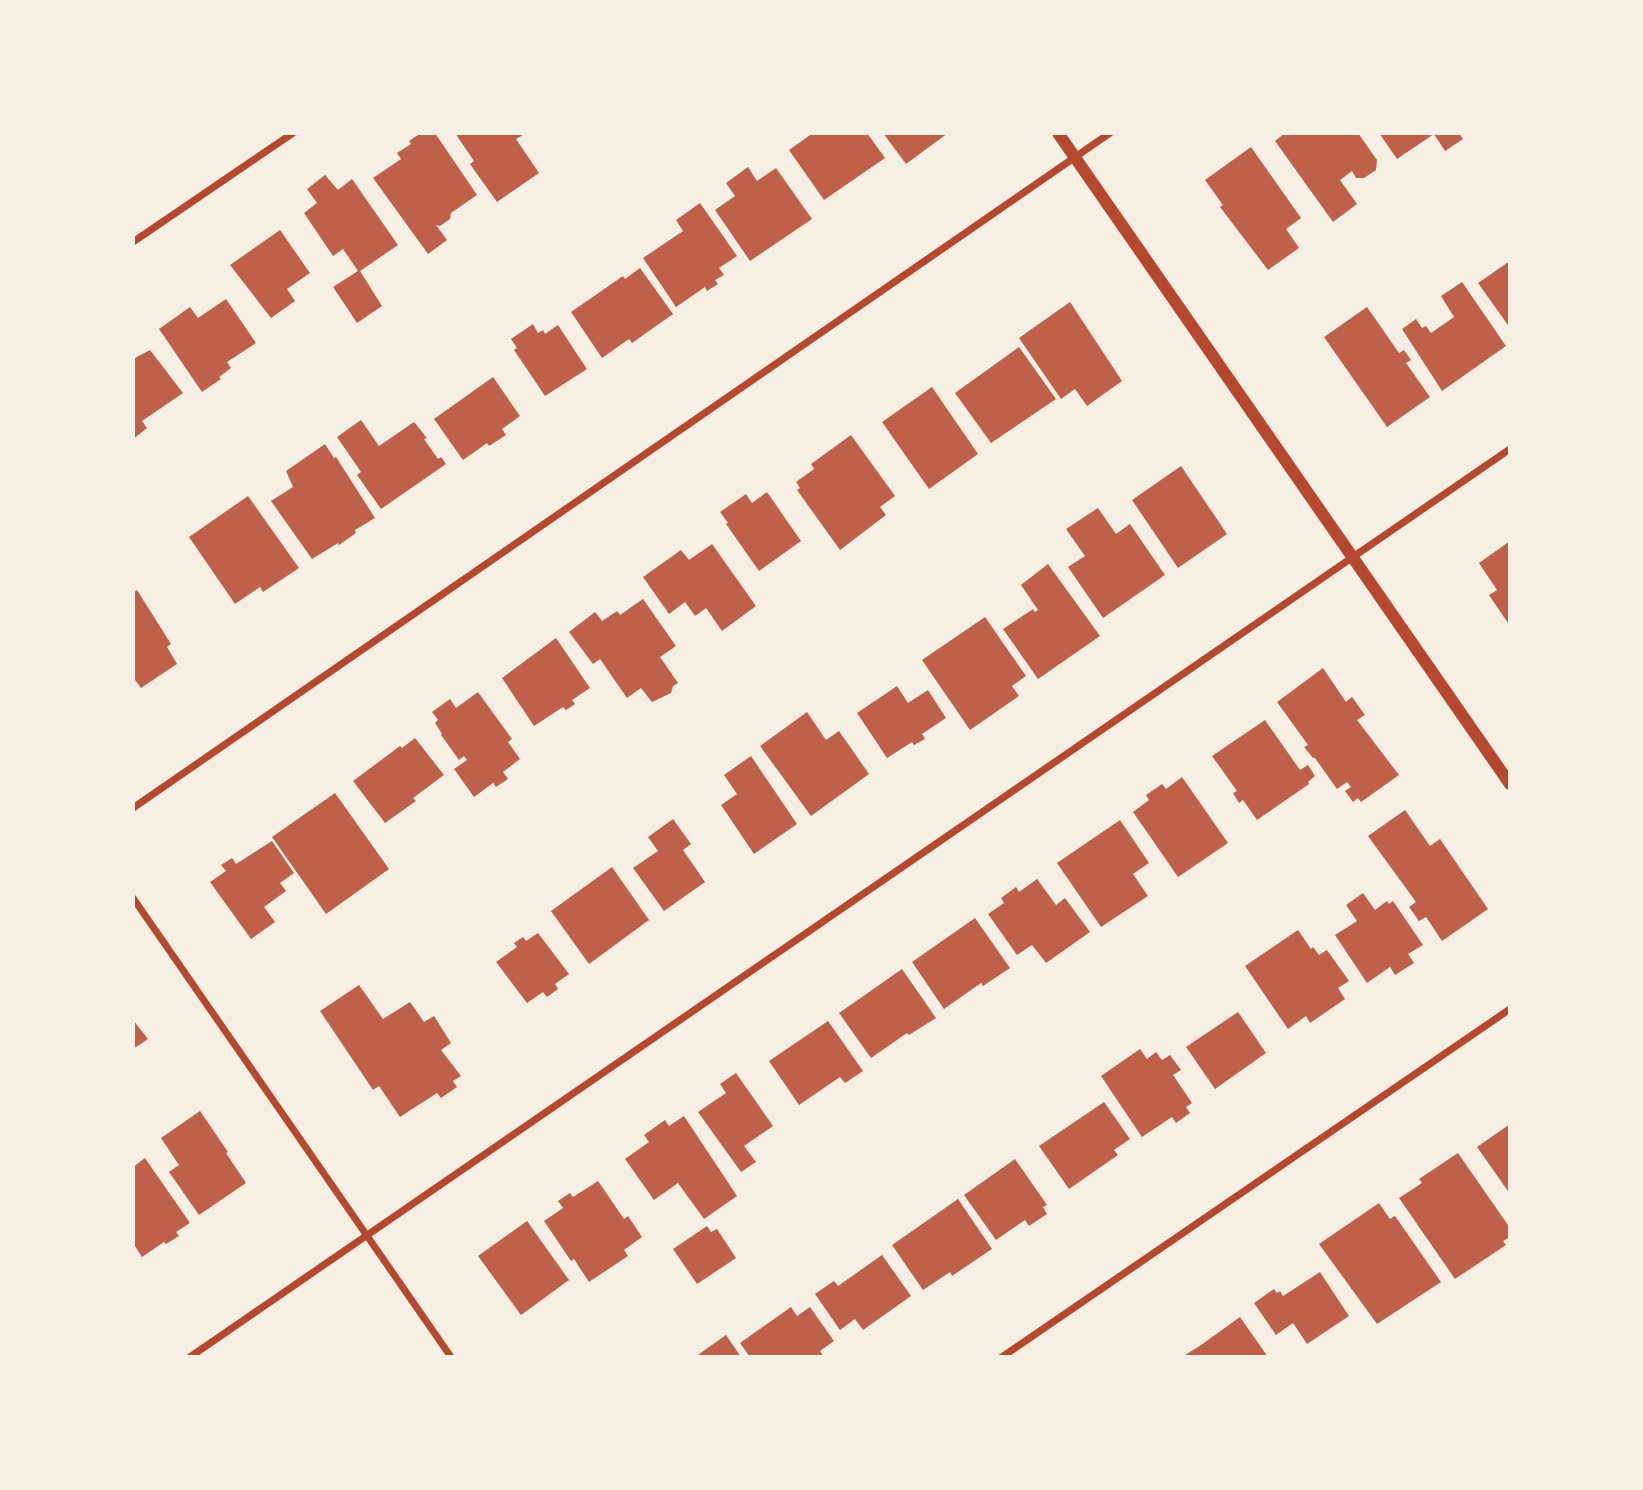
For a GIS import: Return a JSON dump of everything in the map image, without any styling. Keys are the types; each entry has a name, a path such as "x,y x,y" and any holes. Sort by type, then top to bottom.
{"street":[{"path":"133,243 293,133"},
{"path":"1058,133 1510,785"},
{"path":"133,808 1110,133"},
{"path":"190,1357 1510,449"},
{"path":"133,898 451,1357"},
{"path":"1002,1357 1510,1009"}],"building":[{"path":"421,133 435,133 477,195 451,213 450,219 440,226 436,225 447,240 428,254 373,178 401,159 397,153"},
{"path":"455,133 522,133 523,135 516,139 539,173 497,202 470,164 474,161"},
{"path":"813,133 867,133 885,158 824,200 789,150"},
{"path":"883,133 948,133 906,164"},
{"path":"1285,133 1358,133 1377,160 1376,170 1364,178 1356,178 1352,171 1340,180 1357,204 1333,222 1275,141"},
{"path":"1379,133 1459,133 1463,139 1445,151 1434,134 1397,159"},
{"path":"1251,147 1301,218 1286,229 1299,248 1268,270 1220,207 1223,205 1205,180"},
{"path":"748,167 757,181 776,168 812,219 750,261 715,210 735,196 726,183"},
{"path":"325,175 338,190 352,179 398,245 360,271 382,306 357,323 333,287 358,271 343,249 333,256 304,213 317,203 307,189"},
{"path":"700,203 737,256 719,268 724,275 715,280 718,284 707,291 705,287 676,307 643,258 683,231 676,220"},
{"path":"280,230 310,273 287,289 295,301 271,318 230,265"},
{"path":"1510,261 1510,328 1478,283"},
{"path":"640,268 673,314 632,343 629,339 602,358 571,312 623,276 625,279"},
{"path":"1462,282 1506,346 1442,391 1402,329 1416,319 1422,328 1426,326 1431,333 1454,317 1441,296"},
{"path":"226,299 256,343 227,362 231,368 202,392 159,329 190,307 198,318"},
{"path":"1070,302 1122,381 1087,406 1075,389 1061,399 1019,338"},
{"path":"1367,307 1399,353 1404,350 1411,360 1406,363 1430,397 1387,427 1324,337"},
{"path":"533,324 538,333 543,330 545,334 558,325 587,369 545,396 514,350 517,348 511,339"},
{"path":"1019,347 1056,399 991,443 955,393"},
{"path":"150,350 183,393 142,421 147,428 133,439 133,359"},
{"path":"493,377 520,416 502,429 506,435 489,446 487,443 463,460 434,419"},
{"path":"932,387 978,454 929,489 882,422"},
{"path":"361,420 379,446 414,422 427,438 424,439 438,459 441,457 446,464 381,509 357,475 361,472 337,437"},
{"path":"851,435 895,496 880,507 886,515 840,550 797,490 800,488 796,482 814,469 811,464"},
{"path":"325,444 375,518 355,530 356,533 339,545 338,543 312,559 271,501 293,487 286,471"},
{"path":"1181,466 1227,534 1178,568 1132,500"},
{"path":"767,492 801,541 759,571 720,512 746,494 752,503"},
{"path":"248,496 299,568 263,592 260,587 235,604 189,537"},
{"path":"1098,508 1116,534 1130,524 1165,575 1103,618 1068,567 1085,556 1066,529"},
{"path":"1510,541 1508,623 1489,595 1497,590 1479,563"},
{"path":"712,544 756,606 722,631 706,608 695,616 685,602 669,614 643,577 681,550 689,560"},
{"path":"1048,564 1100,636 1038,679 1003,629 1033,609 1035,612 1038,610 1021,585"},
{"path":"137,590 171,644 167,647 177,664 141,688 133,677 133,593"},
{"path":"643,599 676,646 660,657 678,683 673,686 671,693 652,702 641,688 627,698 600,659 593,664 569,632 595,612 602,621 617,611 620,615"},
{"path":"985,617 1026,676 1012,686 1019,696 970,730 922,660"},
{"path":"556,638 590,688 572,700 575,704 566,710 563,707 534,726 502,678"},
{"path":"1323,668 1346,702 1352,697 1365,715 1357,720 1399,775 1361,802 1358,798 1353,802 1345,791 1351,787 1347,782 1337,789 1304,747 1308,745 1277,702"},
{"path":"897,686 908,703 928,690 946,718 922,734 925,739 914,745 912,742 887,758 857,713"},
{"path":"478,692 512,739 508,742 520,759 503,772 508,779 496,787 493,783 474,797 454,769 467,760 464,756 459,760 441,735 435,723 438,720 432,712 450,699 456,708"},
{"path":"807,712 826,740 839,731 869,774 811,816 760,746"},
{"path":"1265,720 1300,770 1308,765 1315,776 1309,784 1257,820 1243,800 1239,803 1233,793 1237,791 1212,756"},
{"path":"415,738 444,775 413,798 416,801 385,823 353,781"},
{"path":"751,756 797,824 754,854 721,805 737,794 724,775"},
{"path":"1182,777 1228,843 1178,877 1133,812 1149,800 1146,795 1162,784 1166,789"},
{"path":"335,793 389,869 326,914 272,837"},
{"path":"1405,810 1430,846 1440,839 1488,909 1442,941 1426,917 1419,921 1409,907 1416,902 1368,836"},
{"path":"673,819 691,844 683,850 705,882 664,911 633,868 658,851 648,837"},
{"path":"1120,820 1149,863 1133,874 1148,896 1101,927 1057,863"},
{"path":"272,841 294,873 280,883 286,891 264,907 275,922 251,939 210,882 226,871 221,865 232,858 236,864"},
{"path":"612,867 649,920 589,964 551,911"},
{"path":"1037,879 1056,905 1065,898 1090,932 1046,963 1032,945 1017,955 988,914 1004,903 1001,898 1016,887 1019,892"},
{"path":"1363,893 1375,910 1387,901 1389,904 1393,901 1423,945 1408,954 1414,963 1395,975 1390,967 1367,983 1335,935 1357,921 1346,905"},
{"path":"975,918 1010,968 983,986 981,983 944,1009 912,962"},
{"path":"1298,930 1311,949 1313,947 1319,955 1327,950 1349,981 1338,988 1345,999 1310,1023 1306,1016 1288,1029 1245,966"},
{"path":"538,933 569,974 555,984 558,989 547,997 543,992 527,1003 496,962 517,947 514,943 523,937 526,941"},
{"path":"902,969 936,1018 909,1035 907,1033 871,1058 839,1013"},
{"path":"359,985 383,1019 410,1002 424,1022 434,1016 451,1043 441,1050 461,1076 453,1081 457,1087 441,1098 437,1093 400,1117 379,1086 373,1090 320,1011"},
{"path":"1238,1012 1266,1053 1215,1089 1186,1047"},
{"path":"133,1020 148,1039 133,1049"},
{"path":"828,1021 863,1071 845,1083 840,1077 799,1105 769,1061"},
{"path":"1140,1049 1147,1059 1156,1052 1162,1060 1170,1055 1181,1070 1173,1075 1192,1103 1186,1107 1190,1113 1176,1123 1172,1117 1142,1137 1101,1076"},
{"path":"736,1073 773,1126 744,1146 756,1162 741,1172 698,1112 726,1093 720,1084"},
{"path":"1104,1102 1130,1139 1114,1150 1118,1155 1069,1189 1039,1146"},
{"path":"200,1111 246,1183 199,1215 169,1172 179,1165 161,1138"},
{"path":"684,1116 737,1196 704,1219 678,1183 654,1200 625,1159 649,1142 644,1135 665,1120 669,1126"},
{"path":"1510,1124 1510,1194 1477,1147"},
{"path":"1458,1153 1510,1228 1510,1237 1503,1241 1506,1245 1455,1279 1399,1198 1422,1183 1419,1179"},
{"path":"145,1158 190,1223 176,1232 179,1236 166,1244 164,1242 142,1257 133,1243 133,1167"},
{"path":"1015,1159 1047,1205 1043,1207 1047,1214 1029,1226 1025,1220 996,1240 964,1195"},
{"path":"598,1181 624,1219 628,1216 642,1237 624,1250 628,1256 589,1282 544,1221 563,1208 558,1201 570,1193 573,1197"},
{"path":"958,1199 992,1249 952,1276 950,1272 923,1290 892,1245"},
{"path":"1379,1203 1390,1219 1395,1216 1441,1282 1377,1324 1319,1244"},
{"path":"527,1221 569,1280 521,1315 478,1256"},
{"path":"707,1226 711,1232 717,1229 736,1258 697,1284 673,1249"},
{"path":"882,1255 911,1296 863,1330 855,1319 840,1330 815,1294 834,1281 838,1286"},
{"path":"1320,1272 1349,1316 1307,1344 1293,1323 1276,1335 1254,1303 1274,1289 1277,1293 1280,1291 1283,1296"},
{"path":"791,1307 797,1316 810,1307 834,1341 820,1351 824,1357 750,1357 740,1343"},
{"path":"1240,1317 1268,1357 1182,1357 1201,1345"},
{"path":"726,1335 741,1357 695,1357"}]}
